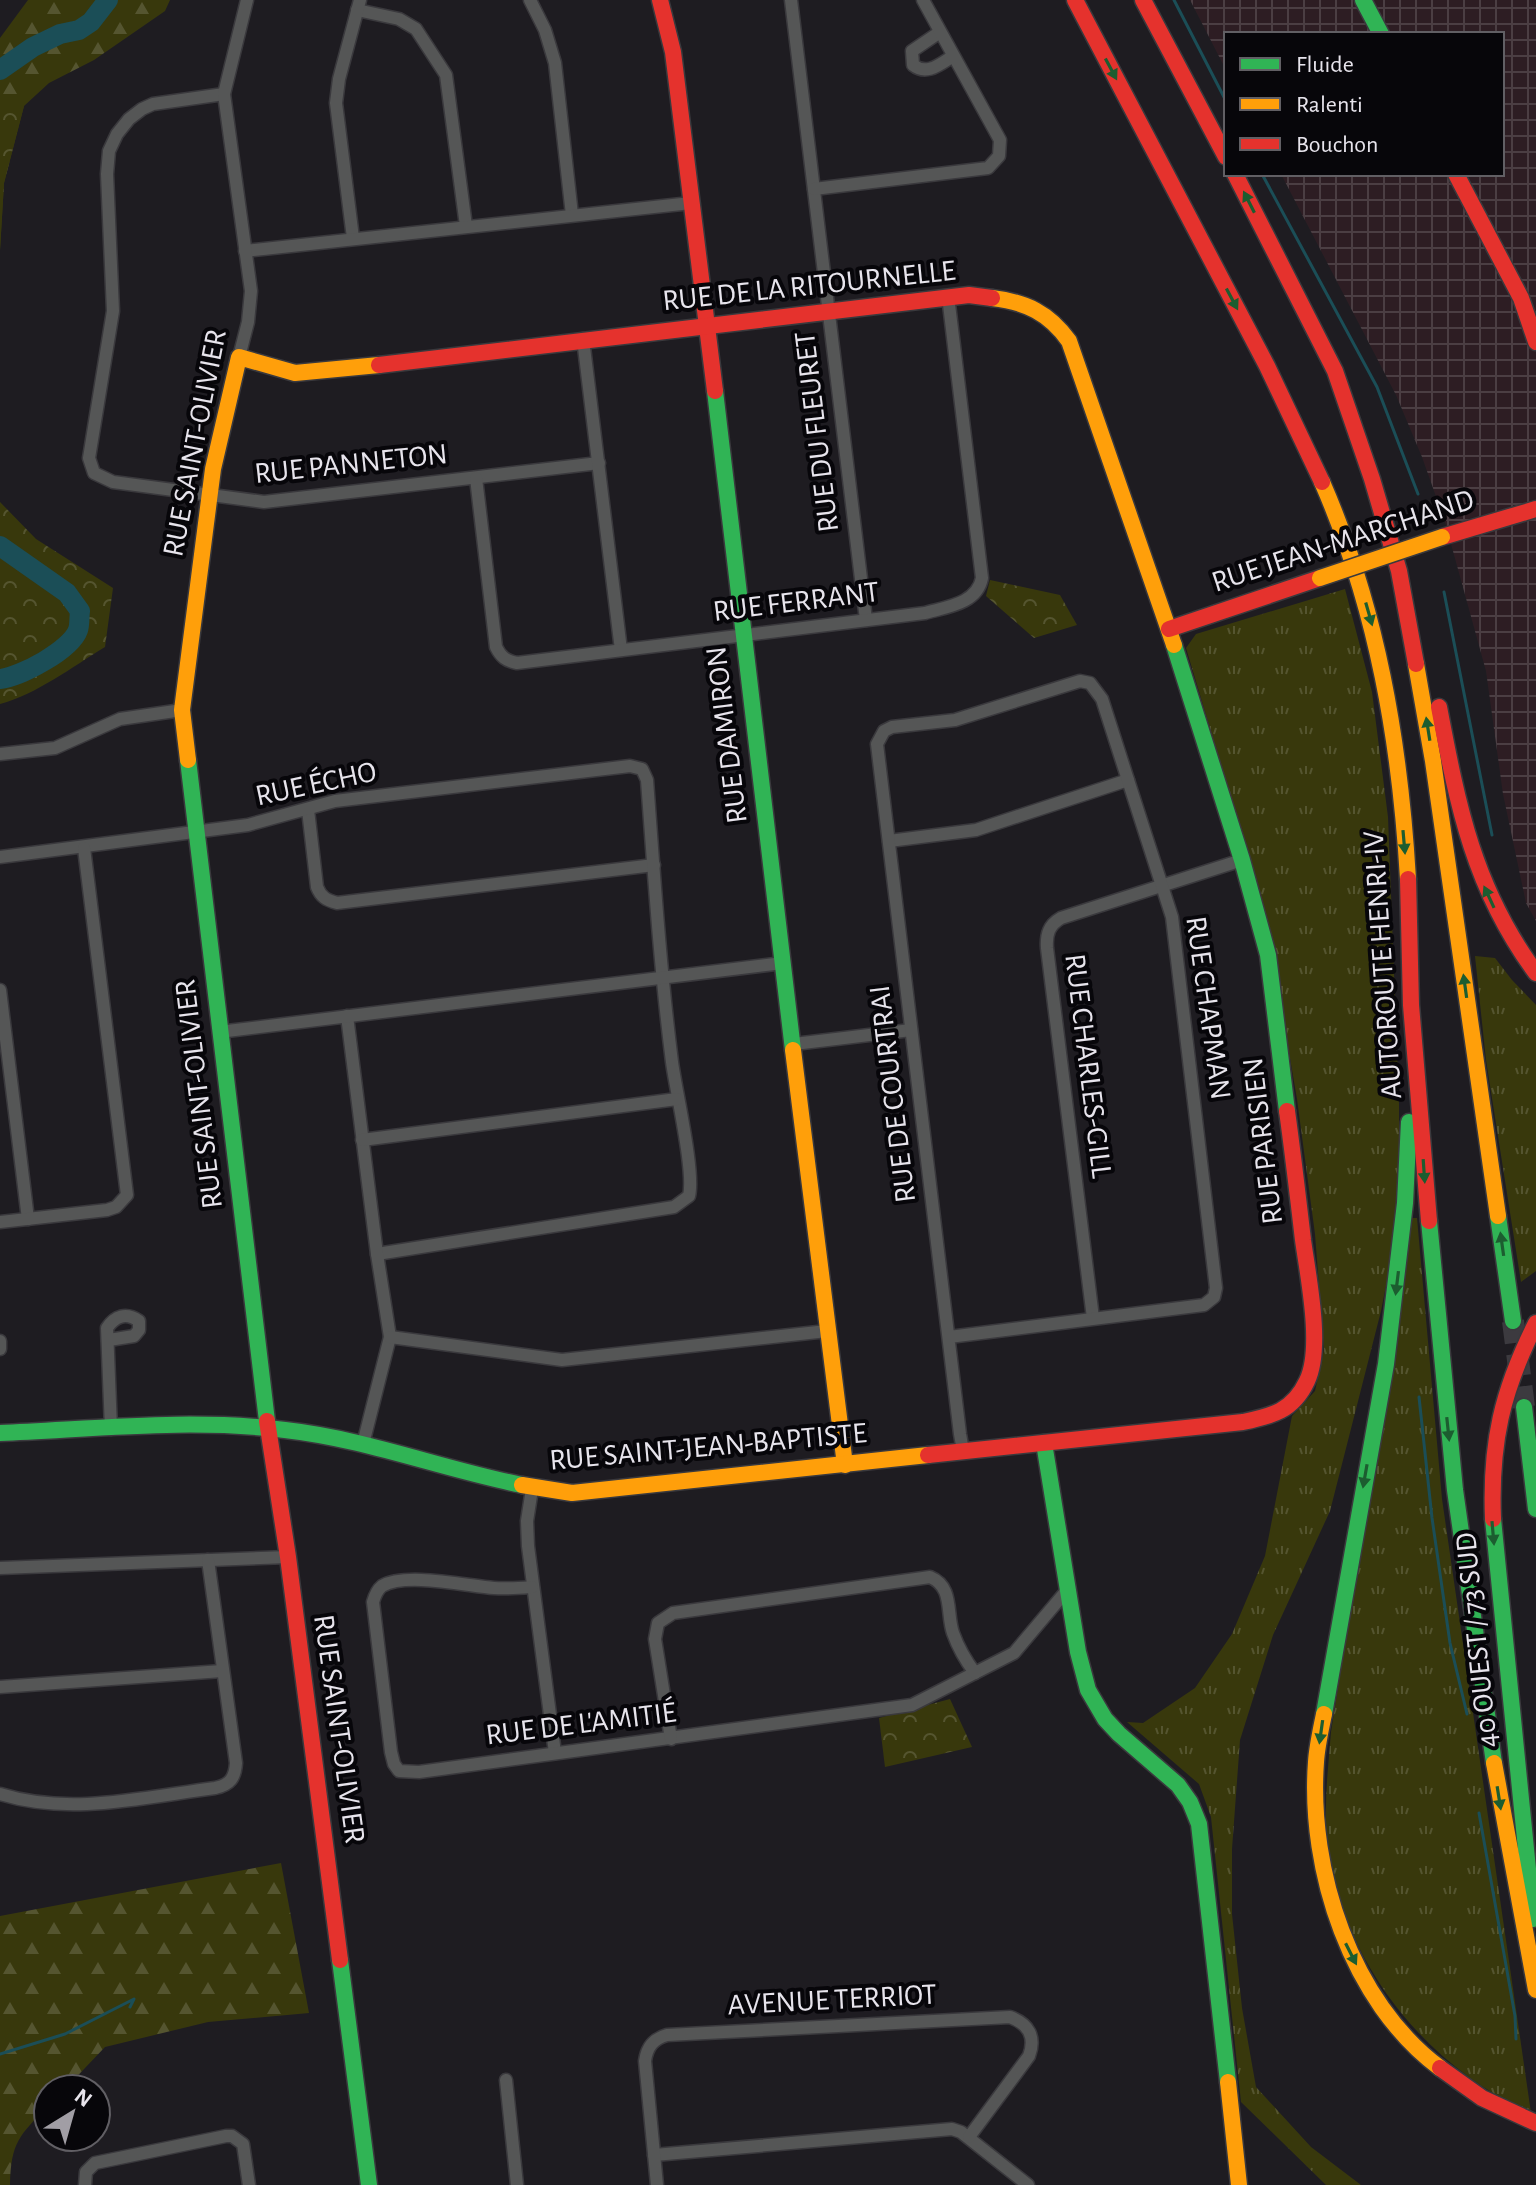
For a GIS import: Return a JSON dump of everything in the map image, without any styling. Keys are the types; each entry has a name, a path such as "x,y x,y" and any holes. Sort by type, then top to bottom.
{"main road":[{"name":"RUE DAMIRON","path":"660,0 673,52 845,1465"},
{"name":"AUTOROUTE HENRI-IV","path":"1075,0 1301,432 1345,540 1386,681 1397,754 1408,881 1410,981 1437,1322 1468,1592 1508,1853 1536,1990"},
{"path":"1143,0 1224,153"},
{"path":"1363,0 1380,32"},
{"path":"1236,176 1335,371 1384,476 1425,633 1462,819 1476,865 1499,918 1536,973"},
{"path":"1457,176 1521,298 1536,342"},
{"name":"RUE DE LA RITOURNELLE","path":"239,357 295,373 320,372 948,296 969,295 1028,304 1045,312 1059,325 1069,341 1169,629"},
{"name":"RUE SAINT-OLIVIER","path":"239,357 209,495 182,710 268,1427 288,1557 369,2185"},
{"path":"1335,371 1372,479 1409,615 1433,761 1513,1321"},
{"name":"RUE JEAN-MARCHAND","path":"1169,629 1442,537 1536,509"},
{"name":"RUE PARISIEN","path":"1044,1443 1243,1422 1277,1415 1297,1397 1308,1380 1313,1360 1313,1317 1268,955 1242,860 1169,629"},
{"path":"1410,981 1409,1127 1399,1264 1384,1372 1316,1762 1315,1822 1324,1881 1339,1927 1355,1963 1385,2010 1429,2058 1455,2078 1489,2101 1531,2121"},
{"name":"40 OUEST / 73 SUD","path":"1536,1323 1503,1394 1491,1467 1491,1511 1528,1848 1536,1958"},
{"path":"1524,1407 1536,1509"},
{"name":"RUE SAINT-JEAN-BAPTISTE","path":"0,1433 268,1427 363,1444 532,1489 572,1493 1044,1443"},
{"path":"1044,1443 1088,1691 1114,1729 1176,1779 1193,1803 1199,1824 1239,2185"}],"street":[{"name":"RUE SAINT-OLIVIER","path":"239,357 248,322 251,291 224,94 247,0"},
{"path":"530,0 545,30 555,63 572,215"},
{"name":"RUE DU FLEURET","path":"791,0 866,620"},
{"path":"814,189 988,168 999,156 1000,140 923,0"},
{"path":"353,238 336,103 339,79 359,5 399,19 416,29 446,75 466,226"},
{"path":"940,32 912,51 913,65 927,70 953,56"},
{"name":"RUE PANNETON","path":"224,94 169,101 142,109 117,134 109,151 107,174 113,311 89,458 90,466 101,479 264,502 599,463"},
{"path":"245,251 691,203"},
{"name":"RUE FERRANT","path":"476,478 496,647 508,661 517,663 925,613 964,601 981,585 948,296"},
{"path":"583,339 621,650"},
{"name":"RUE CHAPMAN","path":"884,731 892,727 969,717 1080,681 1090,683 1102,699 1175,932 1216,1288 1214,1297 1204,1305 949,1337"},
{"path":"0,754 55,748 120,719 182,710"},
{"name":"RUE DE COURTRAI","path":"884,731 877,744 963,1451"},
{"name":"RUE ÉCHO","path":"0,857 248,825 335,801 630,766 642,769 647,780 654,865"},
{"path":"889,841 976,830 1128,780"},
{"path":"308,810 317,887 327,900 337,903 654,865 661,979 691,1180 689,1196 674,1207 377,1254"},
{"path":"0,1222 107,1210 116,1207 127,1195 84,848"},
{"name":"RUE CHARLES-GILL","path":"1093,1318 1047,938 1054,923 1061,918 1242,860"},
{"path":"219,1032 783,963"},
{"path":"0,990 28,1219"},
{"path":"347,1016 390,1337 363,1444"},
{"path":"794,1044 911,1030"},
{"path":"362,1140 677,1099"},
{"path":"390,1337 562,1360 827,1331"},
{"path":"109,1340 111,1429"},
{"path":"0,1341 0,1349"},
{"path":"532,1489 527,1521 532,1587 555,1753"},
{"path":"0,1568 288,1557"},
{"path":"0,1794 58,1805 225,1786 235,1774 236,1763 208,1560"},
{"path":"671,1739 655,1639 658,1623 673,1613 930,1577 939,1580 944,1587 952,1631 975,1673"},
{"name":"RUE DE L'AMITIÉ","path":"532,1587 499,1589 426,1580 389,1584 375,1593 373,1602 391,1752 399,1771 408,1773 912,1705 1014,1653 1068,1589"},
{"path":"0,1687 222,1671"},
{"name":"AVENUE TERRIOT","path":"657,2185 645,2061 646,2052 658,2038 1010,2017 1025,2025 1031,2033 1032,2048 969,2137"},
{"path":"506,2080 517,2185"},
{"path":"654,2155 952,2129 969,2137 1028,2185"},
{"path":"85,2185 86,2172 95,2163 232,2136 243,2144 249,2185"}],"shaded area":[{"path":"1190,0 1536,0 1536,921 1526,903 1503,794 1486,671 1445,522 1396,395 1282,176 1504,176 1504,32 1224,32 1224,66"}],"green space":[{"path":"28,0 170,0 165,11 94,60 49,83 24,106 4,183 0,250 0,38"},
{"path":"0,102 24,106 4,183 0,250"},
{"path":"0,502 36,539 113,588 105,647 41,687 0,704"},
{"path":"990,580 1060,595 1077,625 1034,638 986,596"},
{"path":"1345,589 1372,692 1388,817 1399,1103 1399,1220 1381,1311 1330,1511 1273,1635 1240,1740 1232,1849 1232,1914 1242,2008 1256,2087 1311,2147 1361,2185 1326,2185 1241,2102 1211,1817 1199,1784 1127,1722 1143,1723 1195,1688 1232,1634 1265,1556 1292,1416 1315,1391 1324,1350 1315,1234 1297,1099 1265,912 1186,648 1196,634"},
{"path":"1475,956 1495,958 1536,1005 1536,1271 1521,1282 1486,1060"},
{"path":"1412,1218 1417,1218 1442,1499 1531,2113 1492,2093 1457,2068 1424,2039 1396,2006 1371,1970 1352,1931 1337,1890 1328,1848 1326,1804 1331,1732"},
{"path":"950,1699 972,1747 885,1767 879,1718"},
{"path":"281,1863 309,2013 208,2022 105,2047 80,2073 32,2073 32,2123 15,2149 10,2185 0,2185 0,1916"}],"waterway":[{"path":"0,70 33,47 60,34 79,30 91,22 108,0"},
{"path":"1174,0 1224,97"},
{"path":"1263,176 1377,387 1418,494"},
{"path":"0,546 67,593 80,611 78,630 66,646 32,668 0,679"},
{"path":"1444,592 1492,835"},
{"path":"1419,1397 1450,1643 1467,1714"},
{"path":"1479,1813 1515,2016 1516,2039"},
{"path":"0,2054 65,2034 134,1999 130,2007"}],"tunnel":[{"path":"1513,1321 1524,1407"}],"traffic: fast":[{"path":"1363,0 1380,32"},
{"path":"715,391 793,1050"},
{"path":"1174,645 1242,860 1268,955 1287,1111"},
{"path":"188,760 267,1421"},
{"path":"1324,1714 1386,1364 1405,1203 1409,1122"},
{"path":"1498,1216 1513,1321"},
{"path":"1429,1221 1455,1490 1494,1763"},
{"path":"1524,1407 1536,1509"},
{"path":"0,1433 179,1425 285,1430 345,1440 522,1485"},
{"path":"1044,1443 1078,1652 1088,1690 1105,1719 1119,1734 1178,1785 1190,1802 1199,1824 1228,2082"},
{"path":"1493,1519 1533,1919"},
{"path":"340,1960 369,2185"}],"traffic: slow":[{"path":"992,298 1016,302 1036,310 1069,341 1174,645"},
{"path":"188,760 182,710 213,469 239,357 295,373 379,365"},
{"path":"1322,482 1358,578 1383,676 1399,777 1408,879"},
{"path":"1320,578 1442,537"},
{"path":"1416,664 1433,761 1498,1216"},
{"path":"793,1050 845,1465"},
{"path":"522,1485 572,1493 928,1455"},
{"path":"1324,1714 1317,1756 1315,1803 1319,1846 1328,1889 1360,1971 1382,2008 1409,2040 1440,2068"},
{"path":"1494,1763 1536,1990"},
{"path":"1228,2082 1239,2185"}],"traffic: jam":[{"path":"660,0 673,52 715,391"},
{"path":"1075,0 1267,366 1322,482"},
{"path":"1143,0 1224,153"},
{"path":"1236,176 1335,371 1399,571 1416,664"},
{"path":"1457,176 1521,298 1536,342"},
{"path":"379,365 969,295 992,298"},
{"path":"1442,537 1536,509"},
{"path":"1169,629 1320,578"},
{"path":"1439,707 1453,779 1471,846 1497,910 1536,973"},
{"path":"1408,879 1411,1005 1429,1221"},
{"path":"928,1455 1243,1422 1288,1406 1301,1391 1312,1367 1314,1331 1287,1111"},
{"path":"1493,1519 1494,1466 1501,1418 1515,1372 1536,1323"},
{"path":"267,1421 288,1557 340,1960"},
{"path":"1440,2068 1482,2098 1536,2123"}]}
